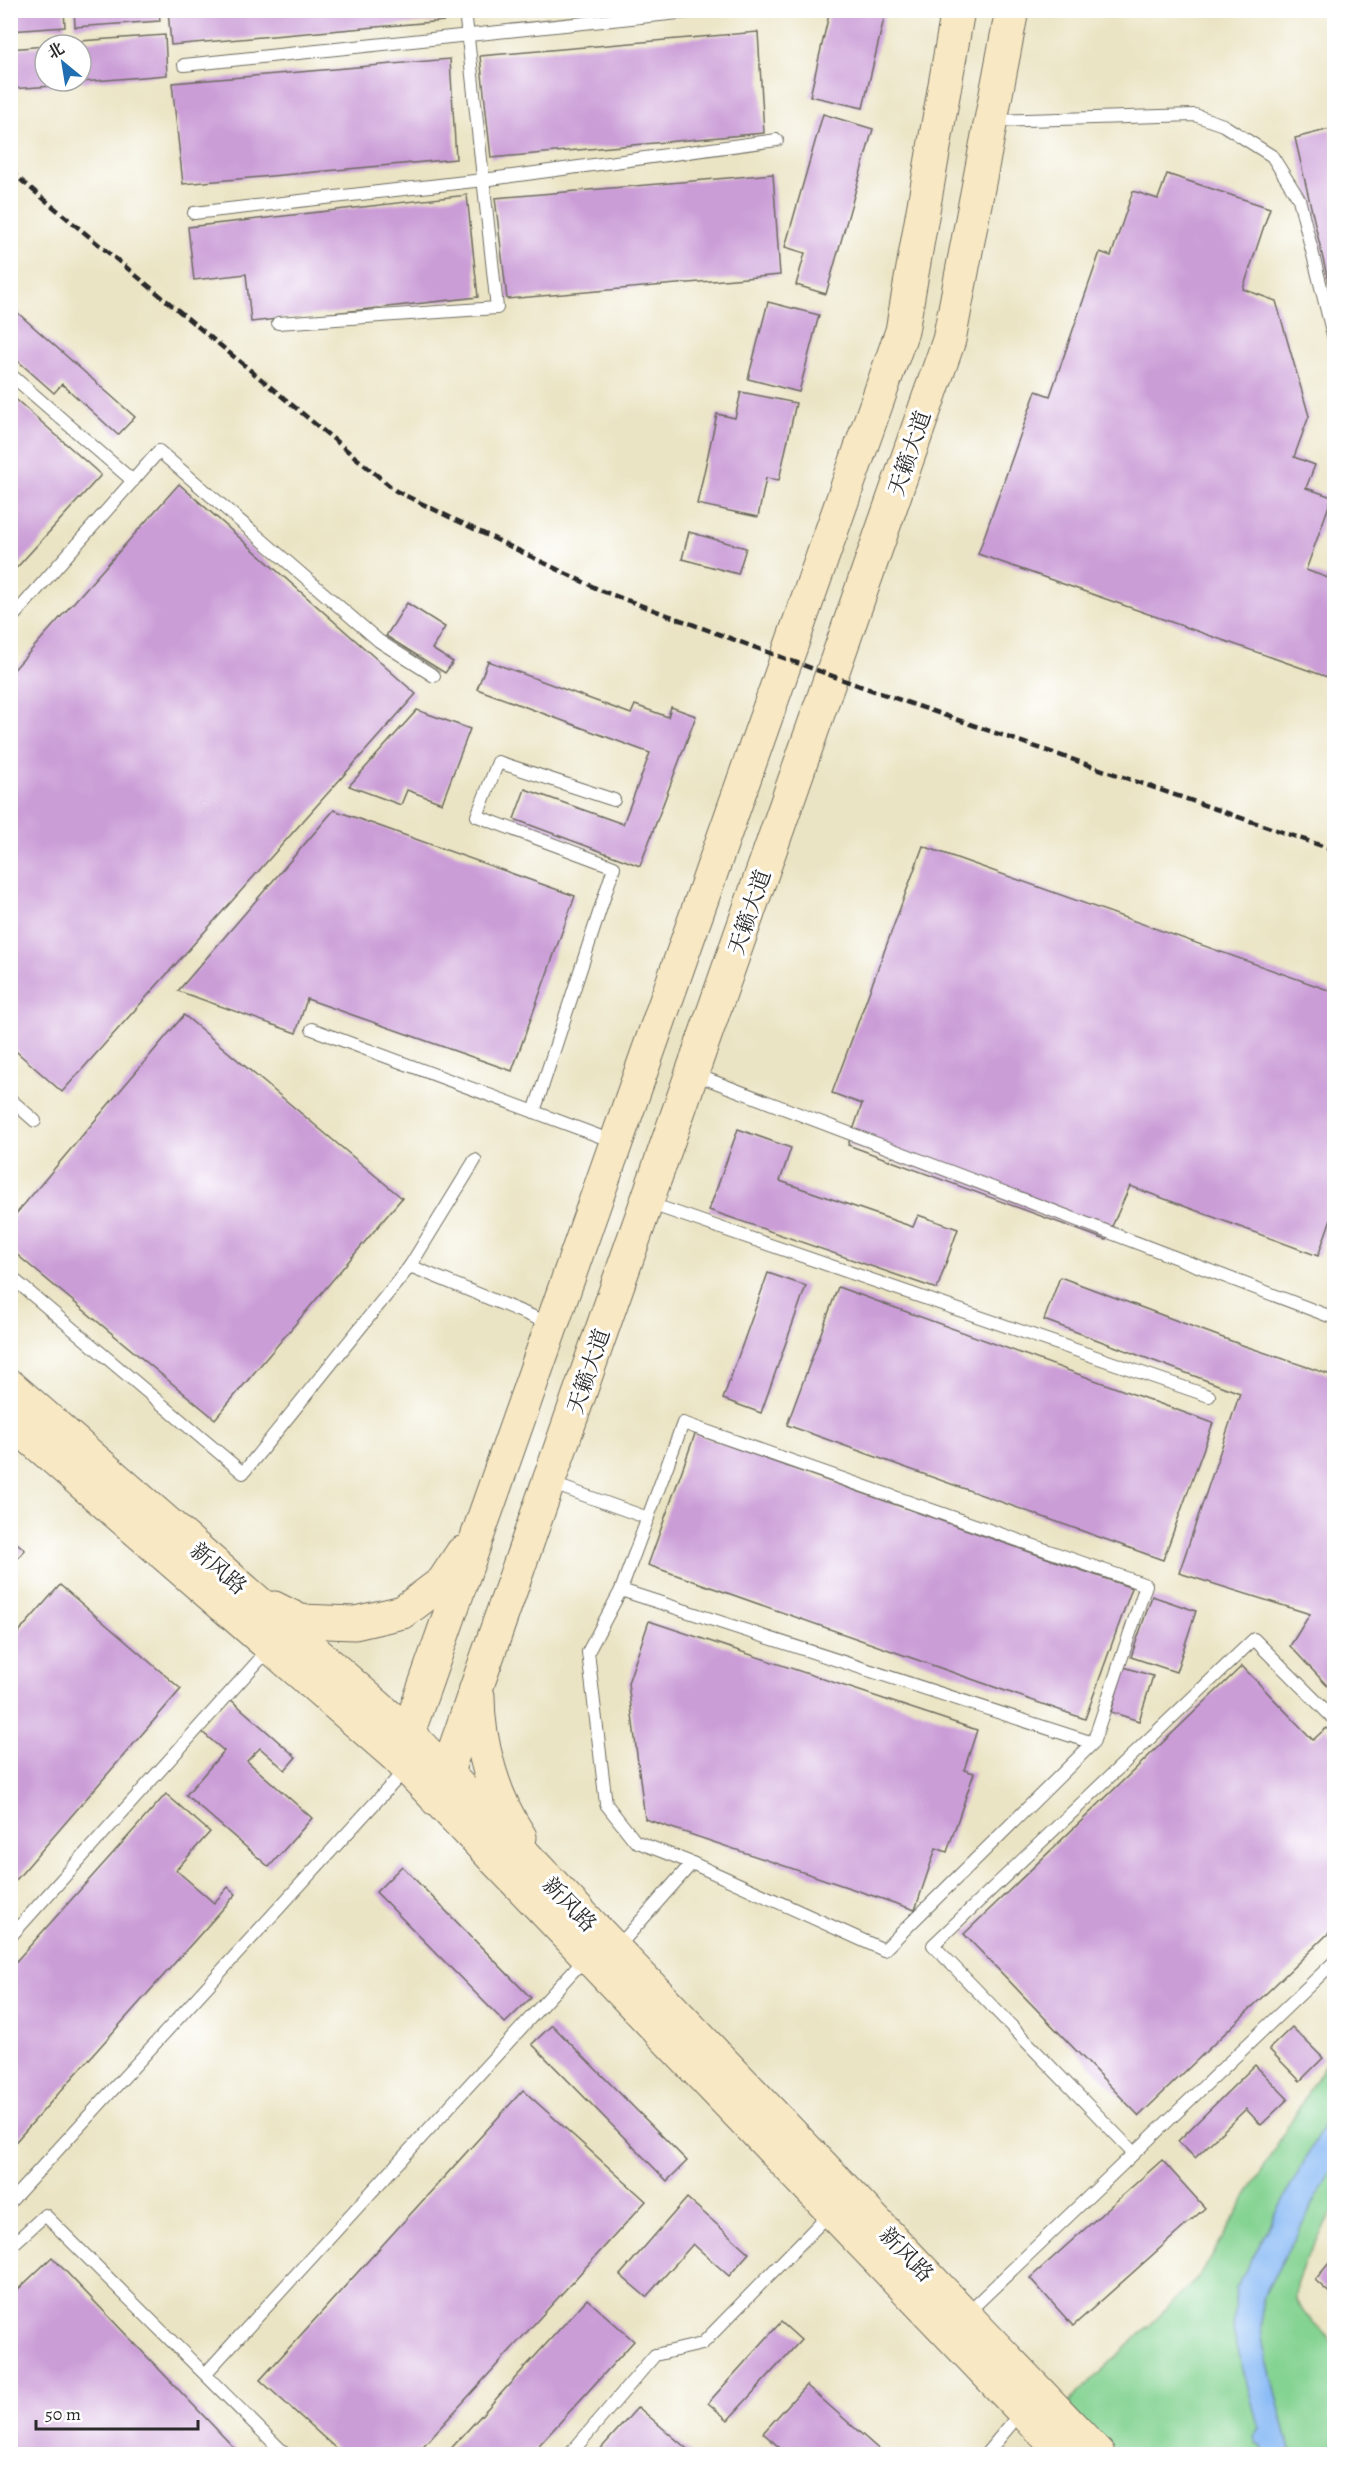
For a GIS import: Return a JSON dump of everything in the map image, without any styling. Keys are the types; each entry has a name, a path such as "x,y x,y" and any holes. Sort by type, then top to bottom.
{"main road":[{"name":"天籁大道","path":"403,1752 902,331 958,10"},
{"name":"天籁大道","path":"442,1788 949,340 1012,10"},
{"name":"新风路","path":"10,1386 251,1596 403,1752 549,1881 601,1953 831,2212 1064,2454"},
{"name":"新风路","path":"10,1420 271,1647 403,1752"},
{"path":"251,1596 300,1621 355,1623 403,1612 443,1582 483,1519"},
{"path":"478,1685 478,1723 506,1817 549,1881"},
{"name":"新风路","path":"442,1788 601,1953 965,2315 1098,2454"}],"lane":[{"path":"278,323 497,308 465,10"},
{"path":"184,65 468,37 707,10"},
{"path":"991,121 1195,115 1223,125 1272,156 1299,199 1335,339"},
{"path":"195,213 483,180 777,141"},
{"path":"10,374 133,481"},
{"path":"10,620 159,451 379,641 434,676"},
{"path":"534,1112 614,867 477,816 498,762 614,800"},
{"path":"312,1029 616,1142"},
{"path":"693,1073 1335,1318"},
{"path":"10,1099 34,1121"},
{"path":"10,1276 243,1473 410,1266 475,1160"},
{"path":"647,1202 1209,1396"},
{"path":"410,1266 552,1324"},
{"path":"683,1423 1146,1585 1093,1743 884,1950 692,1863 635,1841 606,1804 588,1652 621,1590 683,1423"},
{"path":"549,1483 648,1518"},
{"path":"621,1590 1093,1743"},
{"path":"1134,2153 933,1945 1254,1639 1335,1719"},
{"path":"10,1938 271,1647"},
{"path":"10,2202 403,1752"},
{"path":"206,2373 601,1953 692,1863"},
{"path":"965,2315 1335,1962"},
{"path":"570,2454 655,2355 702,2344 831,2212"},
{"path":"10,2247 45,2214 285,2454"},
{"path":"986,2454 1022,2411"}],"green space":[{"path":"1334,2048 1334,2209 1304,2263 1296,2284 1295,2298 1304,2313 1334,2343 1334,2454 1115,2454 1067,2404 1200,2276"}],"water":[{"path":"1334,2106 1334,2165 1262,2299 1263,2344 1291,2454 1264,2454 1262,2446 1256,2443 1254,2436 1259,2429 1233,2331 1236,2288"}],"building":[{"path":"10,10 64,10 65,27 10,31"},
{"path":"74,10 159,10 160,21 75,27"},
{"path":"168,10 443,10 444,21 171,45"},
{"path":"830,10 886,10 863,108 810,96"},
{"path":"758,32 764,133 491,158 480,56"},
{"path":"165,35 167,75 93,81 93,40"},
{"path":"33,47 33,87 10,89 10,49"},
{"path":"450,59 456,159 183,184 172,83"},
{"path":"823,114 873,129 826,294 796,285 805,253 785,247"},
{"path":"1330,129 1334,149 1334,306 1295,138"},
{"path":"773,174 780,275 507,299 495,198"},
{"path":"1167,174 1270,208 1243,289 1276,301 1309,416 1294,457 1315,465 1306,488 1332,497 1306,570 1334,580 1334,620 1329,634 1334,636 1333,679 978,554 1036,391 1050,396 1100,252 1111,256 1133,191 1158,199"},
{"path":"467,195 478,297 251,322 246,274 194,280 188,227"},
{"path":"768,302 819,315 799,392 748,379"},
{"path":"10,306 135,417 118,435 62,384 54,393 10,354"},
{"path":"741,392 796,403 779,480 766,478 758,517 697,504 717,414 735,418"},
{"path":"10,394 101,475 10,575"},
{"path":"179,484 416,694 62,1092 10,1046 10,674"},
{"path":"689,532 746,548 738,574 682,559"},
{"path":"407,603 445,627 432,649 453,662 445,673 386,636"},
{"path":"488,661 631,714 635,705 668,717 671,707 696,716 640,866 514,819 525,789 623,824 650,753 477,689"},
{"path":"417,710 470,729 442,803 407,790 401,805 349,786"},
{"path":"334,810 575,896 512,1071 307,999 296,1033 178,991"},
{"path":"923,846 1334,992 1334,1210 1318,1256 1130,1186 1106,1240 848,1145 862,1104 832,1093"},
{"path":"184,1015 402,1198 215,1419 10,1249 10,1221"},
{"path":"738,1129 791,1148 780,1181 913,1227 918,1215 958,1229 937,1289 709,1210"},
{"path":"768,1273 806,1286 761,1413 723,1399"},
{"path":"1060,1277 1242,1345 1334,1376 1334,1693 1290,1646 1310,1614 1179,1573 1240,1393 1044,1320"},
{"path":"838,1287 1213,1423 1163,1560 787,1425"},
{"path":"695,1434 1132,1588 1085,1719 648,1565"},
{"path":"10,1537 25,1550 10,1566"},
{"path":"60,1585 181,1689 10,1887 10,1642"},
{"path":"1152,1596 1196,1611 1176,1672 1131,1657"},
{"path":"649,1621 977,1730 964,1770 974,1773 947,1852 936,1848 915,1910 645,1819 628,1683"},
{"path":"1242,1666 1313,1740 1326,1728 1334,1736 1334,1928 1139,2116 964,1934"},
{"path":"1124,1667 1153,1676 1139,1721 1111,1712"},
{"path":"230,1699 296,1757 285,1770 260,1748 247,1761 312,1818 269,1867 186,1795 224,1751 201,1731"},
{"path":"166,1794 210,1832 176,1870 214,1903 228,1887 236,1894 10,2148 10,1968"},
{"path":"402,1866 531,1998 505,2023 376,1892"},
{"path":"552,2025 687,2161 667,2181 532,2044"},
{"path":"1292,2027 1323,2058 1300,2081 1269,2049"},
{"path":"1255,2065 1288,2099 1261,2125 1246,2109 1195,2158 1178,2141"},
{"path":"523,2090 646,2201 416,2454 342,2454 260,2380"},
{"path":"1162,2160 1205,2208 1073,2326 1030,2278"},
{"path":"687,2198 749,2253 729,2276 693,2244 646,2297 620,2275"},
{"path":"52,2257 240,2454 10,2454 10,2297"},
{"path":"1334,2257 1334,2297 1315,2280"},
{"path":"587,2299 634,2341 531,2454 446,2454"},
{"path":"781,2322 801,2340 728,2420 708,2403"},
{"path":"806,2385 884,2454 787,2454 763,2433"},
{"path":"638,2407 693,2454 596,2454"}],"railway":[{"path":"10,171 396,491 602,591 857,685 1334,850"}]}
